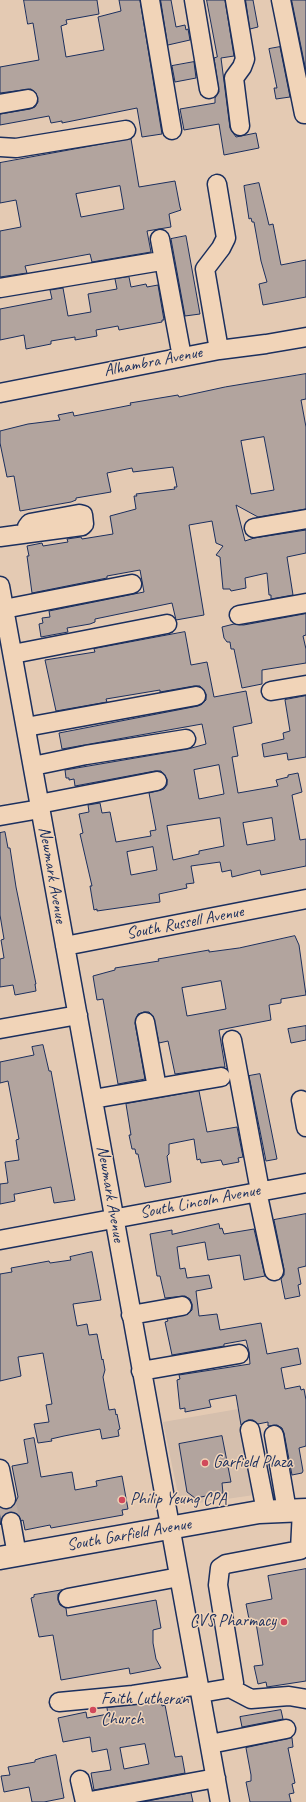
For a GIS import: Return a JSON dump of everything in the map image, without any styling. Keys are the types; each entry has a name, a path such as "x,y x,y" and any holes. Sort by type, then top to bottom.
{"main road":[{"name":"South Garfield Avenue","path":"8,1556 170,1527 290,1511"}],"street":[{"path":"150,0 172,130"},
{"path":"194,0 209,88"},
{"path":"235,0 245,59 242,67 234,78 240,126"},
{"path":"281,0 304,114 306,114"},
{"path":"0,104 28,99"},
{"path":"0,147 16,148 126,130"},
{"path":"217,184 226,238 221,248 205,269 219,350"},
{"path":"160,239 182,357"},
{"path":"0,288 155,262"},
{"name":"Alhambra Avenue","path":"0,393 219,350 266,344 306,336"},
{"path":"254,528 306,519"},
{"path":"0,538 28,533"},
{"path":"4,609 132,584"},
{"name":"Newmark Avenue","path":"0,586 220,1802"},
{"path":"239,615 306,603"},
{"path":"13,654 167,624"},
{"path":"271,691 306,685"},
{"path":"26,727 196,696"},
{"path":"33,766 86,755 186,738"},
{"path":"0,816 157,781"},
{"name":"South Russell Avenue","path":"65,946 306,899"},
{"path":"0,1029 78,1015"},
{"path":"145,1022 157,1088"},
{"path":"232,1040 274,1271"},
{"path":"93,1099 221,1077"},
{"path":"301,1100 306,1127"},
{"name":"South Lincoln Avenue","path":"0,1240 306,1183"},
{"path":"131,1315 182,1306"},
{"path":"141,1371 239,1354"},
{"path":"250,1430 290,1511"},
{"path":"230,1688 234,1684 218,1585 220,1568 226,1564 303,1552 290,1511 274,1436"},
{"path":"0,1469 6,1499"},
{"path":"8,1556 11,1522"},
{"path":"68,1598 179,1577"},
{"path":"60,1702 200,1689 230,1688 251,1699 290,1696 306,1699"},
{"path":"210,1744 286,1729"},
{"path":"80,1780 85,1802 216,1778"}],"shaded area":[{"path":"238,1409 254,1495 192,1504 179,1499 163,1422"}],"building":[{"path":"24,0 97,0 99,14 66,20 67,24 61,26 66,57 104,50 98,17 121,11 119,0 140,0 162,134 142,137 137,108 62,123 62,121 51,123 49,116 0,125 0,114 30,109 35,107 38,102 36,93 31,89 0,93 0,67 39,60 33,23 28,24"},
{"path":"161,0 171,0 176,27 185,25 186,30 188,29 190,40 168,45"},
{"path":"207,0 225,0 234,56 221,58 230,128 236,137 256,133 259,148 224,155 219,124 184,130 180,109 215,103 215,98 219,92 214,58 217,57"},
{"path":"246,0 253,0 258,27 250,29"},
{"path":"292,0 306,0 306,71"},
{"path":"280,47 290,97 276,99 274,88 277,88 269,49"},
{"path":"194,62 196,78 175,82 172,66"},
{"path":"131,139 139,187 175,181 181,210 169,214 171,227 147,231 151,252 92,262 90,254 25,266 27,273 0,277 0,231 21,227 16,200 0,203 0,163","holes":["120,186 124,209 81,217 76,194"]},
{"path":"259,183 269,225 273,224 281,265 306,260 306,297 263,305 259,284 267,282 261,261 254,222 252,222 251,218 249,219 244,186"},
{"path":"186,236 200,314 185,316 171,239"},
{"path":"129,277 131,287 146,284 147,287 158,285 164,320 162,320 162,322 119,330 118,326 96,330 97,336 75,340 75,337 51,341 51,344 26,349 24,335 0,340 0,309 52,299 50,290 63,288 68,316 91,312 88,294 117,289 115,279"},
{"path":"306,374 306,399 301,400 306,427 306,509 258,517 236,505 245,541 254,538 306,530 306,553 287,557 293,595 271,599 271,595 269,595 267,573 245,578 246,588 231,591 230,589 223,589 220,557 216,555 223,546 216,543 212,521 189,525 204,615 176,620 172,603 95,619 95,622 90,624 67,628 68,632 41,637 39,624 43,623 42,618 50,617 49,611 144,592 140,570 32,593 27,546 42,543 43,546 68,542 67,539 81,537 82,539 113,534 110,516 136,509 134,496 137,496 136,494 175,489 174,487 177,487 173,467 133,472 132,468 107,473 111,492 76,498 76,500 71,502 20,511 14,476 7,477 0,443 0,431 28,424 60,420 58,415 73,412 74,416 131,405 130,403 178,395 179,397 225,387","holes":["264,437 274,490 251,494 241,441"]},
{"path":"306,614 306,635 303,636 306,649 306,663 262,670 262,684 242,688 234,649 231,649 230,642 227,642 224,638 222,627 234,624 243,625"},
{"path":"185,632 191,665 207,662 214,697 246,691 252,723 233,727 238,756 232,757 238,793 278,786 276,780 298,773 302,792 292,795 300,840 306,839 306,866 261,875 260,870 232,877 231,870 222,872 220,862 191,866 194,883 186,884 187,888 159,894 160,902 97,911 97,909 94,910 90,886 92,886 80,834 83,833 79,814 89,812 88,805 100,803 102,813 110,812 116,842 151,836 150,831 156,830 149,793 164,789 167,785 167,779 161,771 155,771 75,786 74,779 69,780 69,778 66,778 65,770 188,749 206,744 202,724 62,749 59,733 198,706 206,700 206,694 200,686 194,686 106,699 107,702 56,711 45,660 95,652 94,649","holes":["219,765 224,794 199,799 194,770","220,818 224,846 199,851 199,854 173,860 167,826","272,818 275,840 247,845 243,823","153,847 157,870 131,875 127,852"]},
{"path":"306,696 306,757 288,760 287,753 264,757 262,744 284,739 283,733 290,731 285,700"},
{"path":"5,832 8,848 10,848 16,887 36,984 36,991 15,995 13,985 0,987 0,959 4,958 1,940 4,939 0,915 0,833"},
{"path":"295,936 299,945 306,995 281,999 281,1003 269,1005 271,1020 219,1030 225,1067 175,1074 168,1041 159,1043 153,1016 149,1012 138,1014 135,1023 145,1079 118,1084 103,999 97,1000 93,976 115,970 115,968 159,961 158,959 209,950 209,952 239,948","holes":["221,981 226,1009 187,1016 182,988"]},
{"path":"306,1026 306,1040 291,1043 288,1029"},
{"path":"43,1045 49,1071 51,1071 75,1200 54,1203 51,1187 14,1194 15,1201 0,1204 0,1184 8,1183 5,1162 19,1160 16,1140 19,1139 8,1081 0,1083 0,1062 34,1055 32,1047"},
{"path":"260,1074 277,1159 266,1161 249,1076"},
{"path":"199,1091 207,1132 237,1127 243,1157 238,1158 239,1162 223,1165 221,1160 201,1163 200,1159 197,1160 194,1139 169,1144 169,1154 167,1156 171,1182 145,1187 138,1154 136,1154 135,1149 132,1149 126,1104"},
{"path":"306,1214 306,1266 298,1268 301,1284 298,1285 300,1296 285,1299 281,1279 284,1275 284,1269 274,1220"},
{"path":"219,1224 220,1229 222,1228 224,1234 254,1229 265,1276 244,1280 240,1255 208,1260 205,1242 177,1247 180,1269 185,1268 187,1278 209,1275 212,1288 196,1291 199,1316 217,1314 220,1330 261,1323 267,1354 298,1348 301,1364 281,1368 285,1389 300,1386 301,1390 304,1389 306,1400 306,1446 299,1448 303,1471 302,1473 292,1475 282,1428 277,1425 268,1426 268,1422 258,1424 253,1420 248,1420 241,1425 236,1395 209,1400 211,1407 185,1412 185,1408 180,1409 177,1380 180,1379 179,1375 250,1364 249,1352 246,1340 224,1344 224,1346 172,1355 165,1322 168,1321 167,1319 188,1314 192,1310 192,1304 190,1299 185,1296 165,1298 160,1276 157,1276 150,1234 172,1230 172,1234"},
{"path":"92,1252 101,1300 73,1304 77,1326 87,1324 89,1335 97,1334 105,1370 103,1377 109,1410 115,1409 116,1415 117,1414 120,1429 118,1430 119,1436 102,1439 100,1429 38,1443 34,1424 49,1422 46,1405 52,1404 43,1353 18,1357 21,1376 0,1381 0,1274 12,1272 11,1268 49,1261 50,1263 71,1260 70,1257"},
{"name":"Garfield Plaza","path":"222,1436 231,1482 222,1483 223,1493 195,1498 187,1492 179,1444"},
{"path":"34,1438 41,1477 72,1472 75,1490 97,1486 96,1481 122,1476 128,1509 122,1510 123,1515 51,1528 50,1525 25,1530 23,1520 21,1521 15,1512 10,1512 4,1514 0,1525 0,1507 8,1509 13,1507 18,1497 12,1466 28,1463 24,1440"},
{"name":"CVS Pharmacy","path":"306,1569 306,1681 267,1687 266,1682 258,1684 254,1666 263,1665 256,1623 250,1624 246,1604 272,1599 268,1576"},
{"path":"62,1590 58,1594 58,1600 60,1605 66,1608 67,1616 156,1600 161,1628 153,1630 153,1643 156,1659 161,1668 130,1674 129,1668 61,1680 53,1635 39,1637 31,1598 34,1597 34,1595"},
{"path":"161,1701 162,1706 165,1705 175,1757 182,1756 185,1773 94,1790 91,1773 111,1770 107,1749 92,1752 90,1737 63,1742 58,1718 86,1712 87,1718 108,1714 107,1708","holes":["145,1744 149,1764 124,1769 120,1748"]},
{"path":"281,1710 283,1719 242,1727 240,1717"},
{"path":"292,1738 293,1747 288,1748 295,1783 292,1784 294,1793 289,1794 291,1802 250,1802 246,1782 251,1781 251,1775 246,1748"},
{"path":"56,1755 64,1798 44,1802 32,1802 29,1787 4,1792 1,1776 10,1775 8,1767 35,1762 35,1760 41,1758"},
{"path":"191,1793 193,1802 143,1802"}],"tunnel":[{"path":"6,1499 11,1522"}],"place":[{"name":"Garfield Plaza","path":"205,1463"},
{"name":"Philip Yeung CPA","path":"122,1500"},
{"name":"CVS Pharmacy","path":"284,1622"},
{"name":"Faith Lutheran Church","path":"93,1710"}]}
